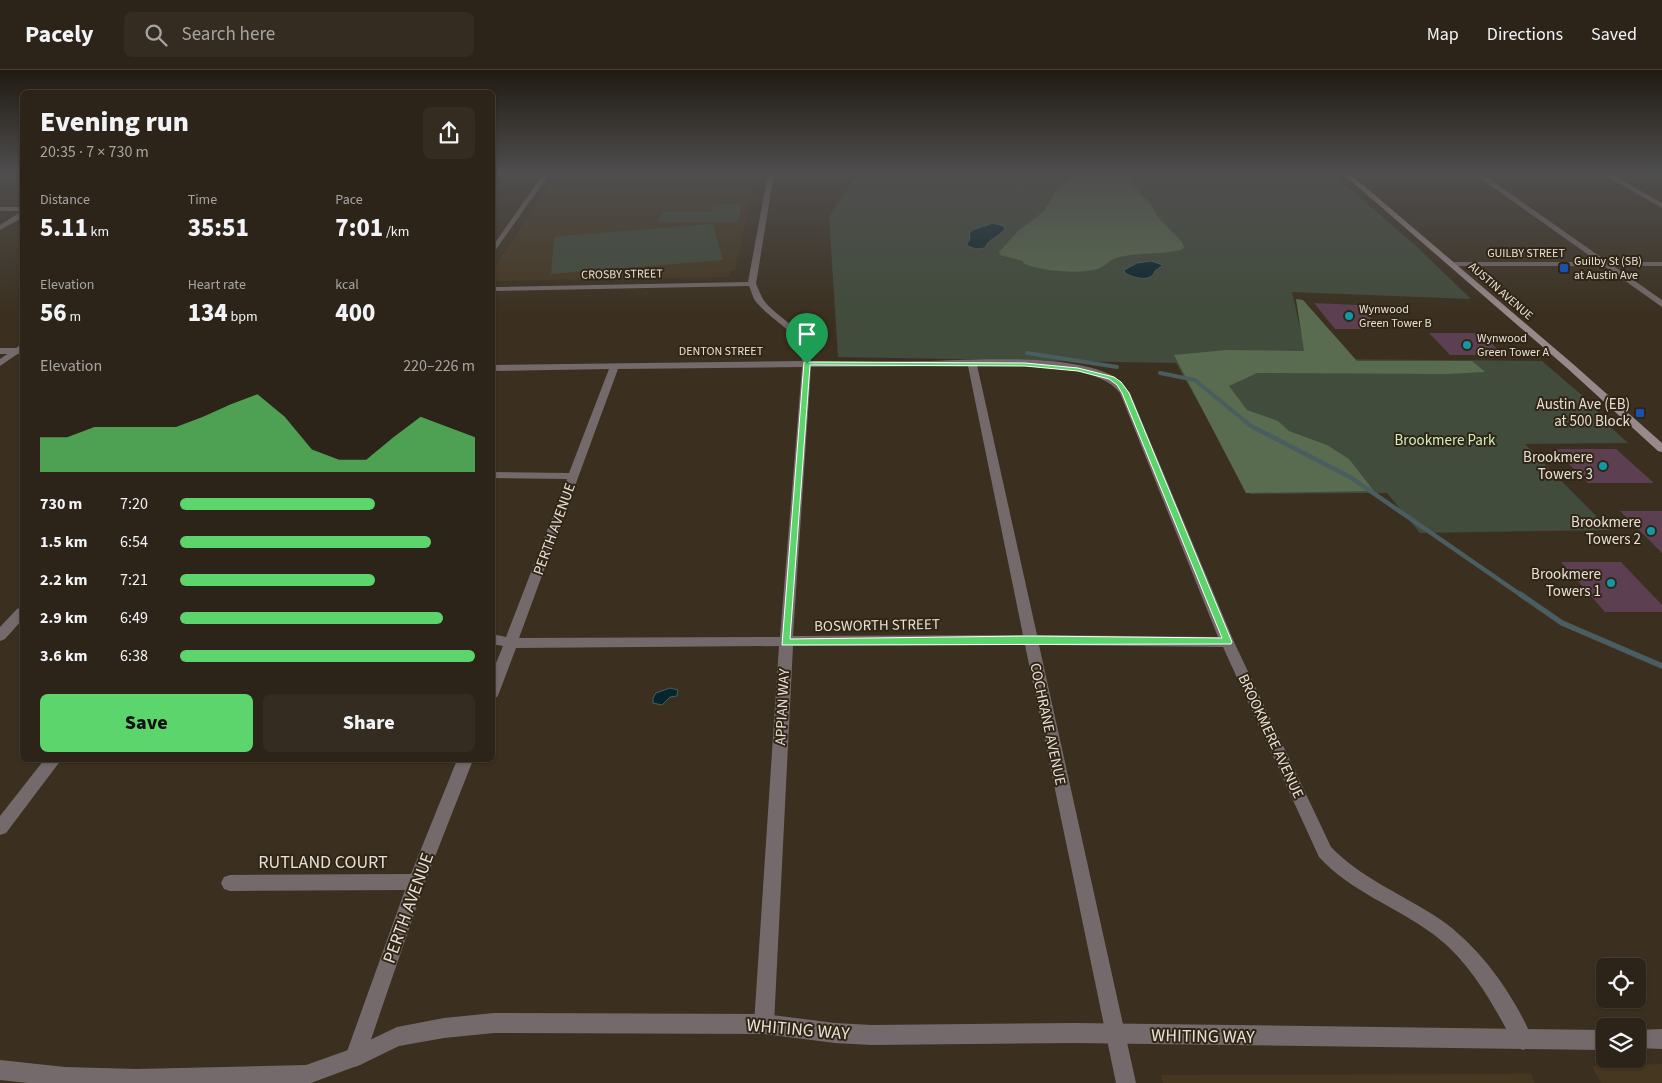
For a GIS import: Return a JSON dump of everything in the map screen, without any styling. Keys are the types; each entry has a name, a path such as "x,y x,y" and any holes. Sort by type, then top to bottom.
{"main road":[{"name":"AUSTIN AVENUE","path":"1400,220 1662,449"}],"street":[{"path":"0,228 13,220"},
{"path":"495,249 514,220"},
{"path":"752,284 763,220"},
{"path":"1544,220 1662,304"},
{"name":"GUILBY STREET","path":"1451,264 1662,264"},
{"name":"CROSBY STREET","path":"495,289 752,284"},
{"name":"APPIAN WAY","path":"752,284 760,302 800,336 806,352 807,364 786,642 764,1024"},
{"path":"0,351 20,349"},
{"path":"0,363 20,350"},
{"name":"DENTON STREET","path":"495,368 615,365 972,364 1045,366 1098,373"},
{"name":"COCHRANE AVENUE","path":"972,364 1126,1083"},
{"name":"PERTH AVENUE","path":"495,686 615,365"},
{"name":"BROOKMERE AVENUE","path":"1098,373 1111,378 1126,393 1228,642 1325,852 1349,875 1439,928 1454,940 1485,974 1523,1040"},
{"path":"495,475 574,476"},
{"path":"0,636 20,614"},
{"name":"BOSWORTH STREET","path":"495,635 512,643 1030,640 1228,642"},
{"path":"0,828 51,762"},
{"name":"PERTH AVENUE","path":"355,1057 416,882 464,762"},
{"name":"RUTLAND COURT","path":"230,882 416,882"},
{"name":"WHITING WAY","path":"0,1070 97,1078 306,1075 355,1057 397,1037 444,1028 494,1023 764,1024 853,1034 1074,1033 1596,1040"},
{"path":"1646,1039 1662,1039"}],"shaded area":[{"path":"525,220 746,220 735,271 730,271 729,277 495,281 495,267"},
{"path":"1646,1064 1662,1064 1662,1083 1601,1083 1592,1066 1596,1066 1596,1068 1646,1068"},
{"path":"1531,1074 1535,1083 1163,1083 1161,1075"}],"green space":[{"path":"659,220 738,220 738,222 658,222"},
{"name":"Brookmere Park","path":"829,220 1386,220 1471,299 1292,292 1304,345 1311,359 1542,361 1591,403 1606,423 1628,443 1525,444 1610,530 1420,533 1387,493 1250,494 1176,363 838,357"},
{"path":"1032,220 1161,220 1182,242 1184,247 1173,252 1116,258 1093,270 1062,271 1041,269 1024,264 1023,261 1000,255 999,252 1019,230"},
{"path":"713,224 723,260 551,274 554,238 560,236"},
{"path":"1296,299 1303,300 1357,361 1472,361 1485,372 1447,374 1257,373 1229,386 1247,410 1278,421 1289,431 1327,445 1349,459 1374,491 1246,493 1174,355 1227,350 1304,351"}],"water":[{"path":"993,223 1004,226 1005,229 989,242 985,248 976,249 967,246 970,239 969,234 972,230"},
{"path":"1151,261 1163,265 1150,277 1137,278 1125,273 1124,270 1137,263"},
{"path":"670,688 678,690 677,696 670,697 662,705 653,703 656,693"}],"building":[{"name":"Wynwood Green Tower B","path":"1314,303 1359,305 1379,327 1335,329"},
{"name":"Wynwood Green Tower A","path":"1429,333 1480,333 1504,355 1450,355"},
{"name":"Brookmere Towers 3","path":"1554,449 1616,449 1654,483 1588,483"},
{"name":"Brookmere Towers 2","path":"1620,511 1662,511 1662,553"},
{"name":"Brookmere Towers 1","path":"1561,562 1621,562 1662,605 1662,612 1605,612"}],"waterway":[{"path":"1027,353 1117,367"},
{"path":"1160,373 1195,380 1246,422"},
{"path":"1245,421 1251,426 1350,477 1521,595"},
{"path":"1520,594 1562,623 1662,666"}],"place":[{"name":"Guilby St (SB) at Austin Ave","path":"1564,268"},
{"name":"Wynwood Green Tower B","path":"1349,316"},
{"name":"Wynwood Green Tower A","path":"1467,345"},
{"name":"Austin Ave (EB) at 500 Block","path":"1640,413"},
{"name":"Brookmere Towers 3","path":"1603,466"},
{"name":"Brookmere Towers 2","path":"1651,531"},
{"name":"Brookmere Towers 1","path":"1611,583"}],"route":[{"path":"807,364 1011,364 1078,369 1111,378 1126,393 1228,642 1030,640 786,642 807,364"}]}
